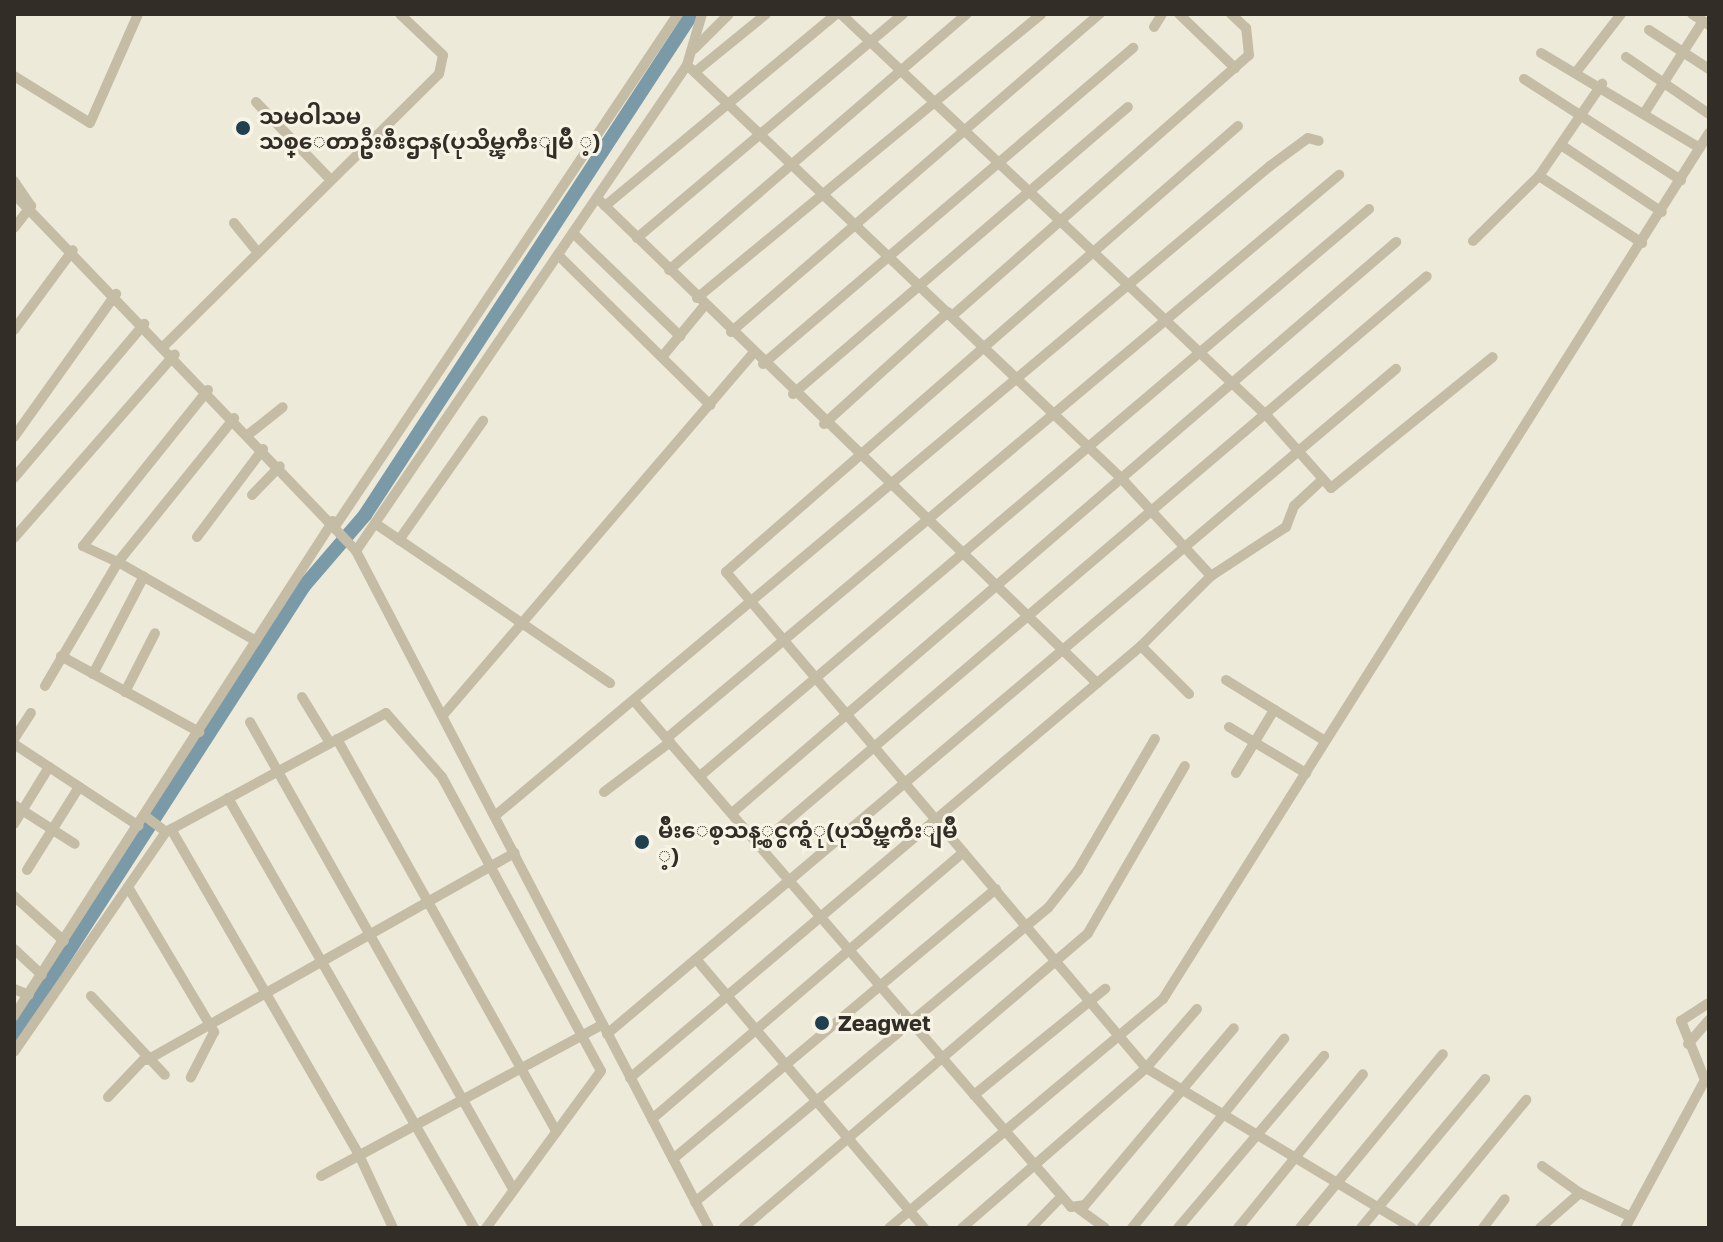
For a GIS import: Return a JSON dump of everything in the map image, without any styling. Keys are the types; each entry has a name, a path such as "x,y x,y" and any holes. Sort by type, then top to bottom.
{"street":[{"path":"14,76 90,123 138,14"},
{"path":"165,345 442,68 443,55 400,14"},
{"path":"14,1016 144,820 256,641 678,14"},
{"path":"702,14 692,51 691,69 727,104 763,132 1121,478 1187,543 1211,576"},
{"path":"692,51 729,14"},
{"path":"354,549 376,524 573,233 601,202 691,69 766,14"},
{"path":"601,202 838,14 902,70 932,102 967,130 1163,321 1268,417 1298,455 1331,488 1342,483 1493,357"},
{"path":"637,238 903,14"},
{"path":"669,270 967,14"},
{"path":"662,357 680,336 700,302 824,192 1041,14"},
{"path":"731,332 1100,14"},
{"path":"1154,27 1162,14"},
{"path":"1179,14 1235,68"},
{"path":"824,424 1235,68 1250,52 1246,28 1231,14"},
{"path":"1577,71 1621,14"},
{"path":"1645,112 1683,52 1706,23 1692,14"},
{"path":"1649,30 1709,69"},
{"path":"763,364 997,159 1133,48"},
{"path":"1541,53 1602,84 1700,148"},
{"path":"1626,57 1709,114"},
{"path":"1524,79 1681,180"},
{"path":"1473,241 1539,176 1602,84"},
{"path":"256,102 329,178"},
{"path":"793,394 1028,189 1128,107"},
{"path":"1238,126 986,348 727,569 749,603 844,717 996,889 1117,1039 1146,1068 1412,1228"},
{"path":"889,1228 1117,1039 1187,966 1325,741 1662,212 1709,133"},
{"path":"496,815 635,702 1279,159 1308,138 1319,141"},
{"path":"1561,145 1662,212"},
{"path":"604,792 1339,175"},
{"path":"1539,176 1642,243"},
{"path":"14,181 31,206 175,354 336,525 354,549 496,815 511,855 596,1030 600,1076 486,1228"},
{"path":"14,194 31,206"},
{"path":"601,202 856,457 1097,683"},
{"path":"14,228 31,206"},
{"path":"700,776 1196,352 1369,209"},
{"path":"234,223 258,253"},
{"path":"573,233 680,336"},
{"path":"732,813 1396,242"},
{"path":"14,330 73,250"},
{"path":"558,255 710,405"},
{"path":"759,845 1155,514 1427,276"},
{"path":"14,437 116,294"},
{"path":"14,478 144,324"},
{"path":"14,538 175,354"},
{"path":"444,714 753,354"},
{"path":"321,1176 596,1030 696,959 1187,543 1298,455 1396,369"},
{"path":"208,390 83,540 256,641"},
{"path":"249,434 283,407"},
{"path":"45,686 118,562 234,418"},
{"path":"399,540 483,421"},
{"path":"197,537 263,449"},
{"path":"252,495 280,466"},
{"path":"630,1078 723,993 1141,646 1211,576 1286,527 1294,506 1322,480"},
{"path":"376,524 519,626 610,683"},
{"path":"93,674 144,576"},
{"path":"125,692 155,633"},
{"path":"1141,646 1189,694"},
{"path":"61,656 199,732"},
{"path":"1226,680 1325,741"},
{"path":"302,697 334,741 429,901 557,1132"},
{"path":"635,702 974,1095 1034,1169 1061,1197 1105,1228"},
{"path":"1236,773 1274,710"},
{"path":"31,713 14,741 79,787 166,829 359,1155 393,1228"},
{"path":"14,1052 166,829 386,713 402,724 442,777 492,865 596,1030 630,1078 709,1228"},
{"path":"250,722 513,1189"},
{"path":"1229,727 1306,773"},
{"path":"695,1202 1027,927 1078,870 1155,739"},
{"path":"743,1228 1055,965 1088,933 1185,766"},
{"path":"14,824 18,808 49,767"},
{"path":"27,870 79,787"},
{"path":"228,798 319,964 474,1228"},
{"path":"18,808 75,844"},
{"path":"652,1119 963,852"},
{"path":"108,1097 146,1059 511,855"},
{"path":"128,887 210,1022 215,1038 191,1077"},
{"path":"673,1159 996,889"},
{"path":"14,896 64,941"},
{"path":"14,949 42,975"},
{"path":"696,959 845,1139 924,1228"},
{"path":"14,989 29,995"},
{"path":"974,1095 1085,1001 1105,989"},
{"path":"91,996 146,1059 165,1075"},
{"path":"1625,1228 1705,1080 1681,1021 1709,1003"},
{"path":"962,1228 1034,1169 1146,1068 1197,1009"},
{"path":"1688,1044 1709,1020"},
{"path":"1079,1209 1234,1028"},
{"path":"1132,1228 1284,1039"},
{"path":"1300,1228 1443,1054"},
{"path":"1178,1228 1324,1056"},
{"path":"1238,1228 1363,1074"},
{"path":"1361,1228 1485,1079"},
{"path":"1421,1228 1526,1100"},
{"path":"1542,1166 1580,1193 1631,1217"},
{"path":"1540,1228 1580,1193"},
{"path":"1031,1228 1061,1197"},
{"path":"1483,1228 1505,1199"}],"waterway":[{"path":"14,1036 304,586 365,515 692,14"}],"place":[{"name":"သမဝါသမ သစ္ေတာဦးစီးဌာန(ပုသိမ္ၾကီးျမိဳ ့)","path":"243,128"},
{"name":"မ်ိဳးေစ့သန့္စင္စက္ရံု(ပုသိမ္ၾကီးျမိဳ ့)","path":"642,842"},
{"name":"Zeagwet","path":"822,1023"}]}
